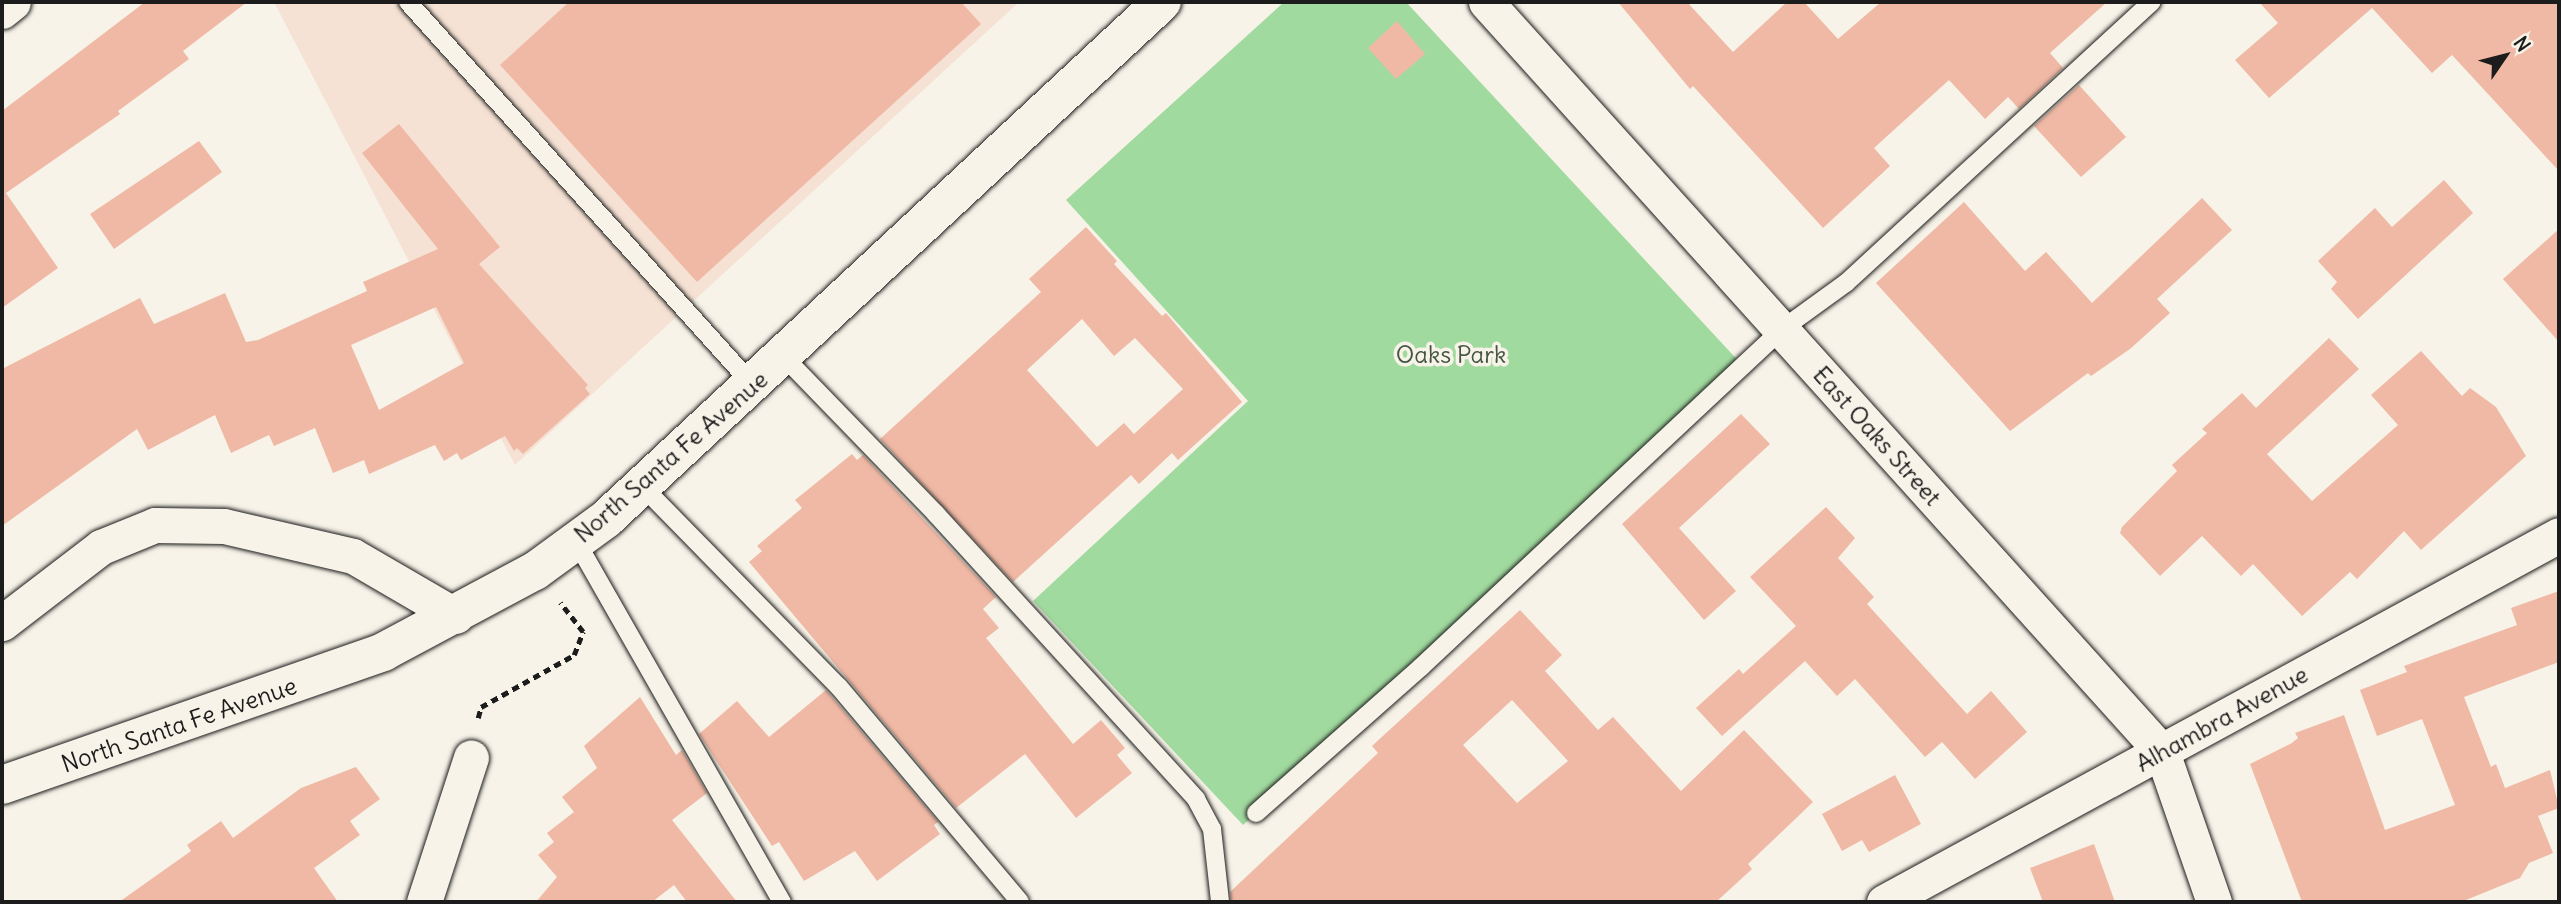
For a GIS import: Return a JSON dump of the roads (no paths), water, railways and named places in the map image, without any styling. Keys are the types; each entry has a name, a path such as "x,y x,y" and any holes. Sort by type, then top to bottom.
{"main road":[{"name":"North Santa Fe Avenue","path":"2,785 306,682 383,652 456,616 535,571 642,486 784,357 1162,2"}],"street":[{"path":"2,11 13,2"},
{"name":"East Oaks Street","path":"1486,2 2162,752 2214,902"},
{"path":"2,623 101,547 155,525 224,526 353,556 456,616"},
{"name":"Alhambra Avenue","path":"1884,902 2559,535"},
{"path":"424,902 471,757"}],"lane":[{"path":"408,2 753,385"},
{"path":"1256,813 1421,667 1781,330 1846,283 2152,2"},
{"path":"784,357 936,514 1196,799 1212,829 1220,902"},
{"path":"642,486 830,678 1020,902"},
{"path":"576,541 782,902"}],"park label":[{"name":"Oaks Park","path":"1451,355"}]}
